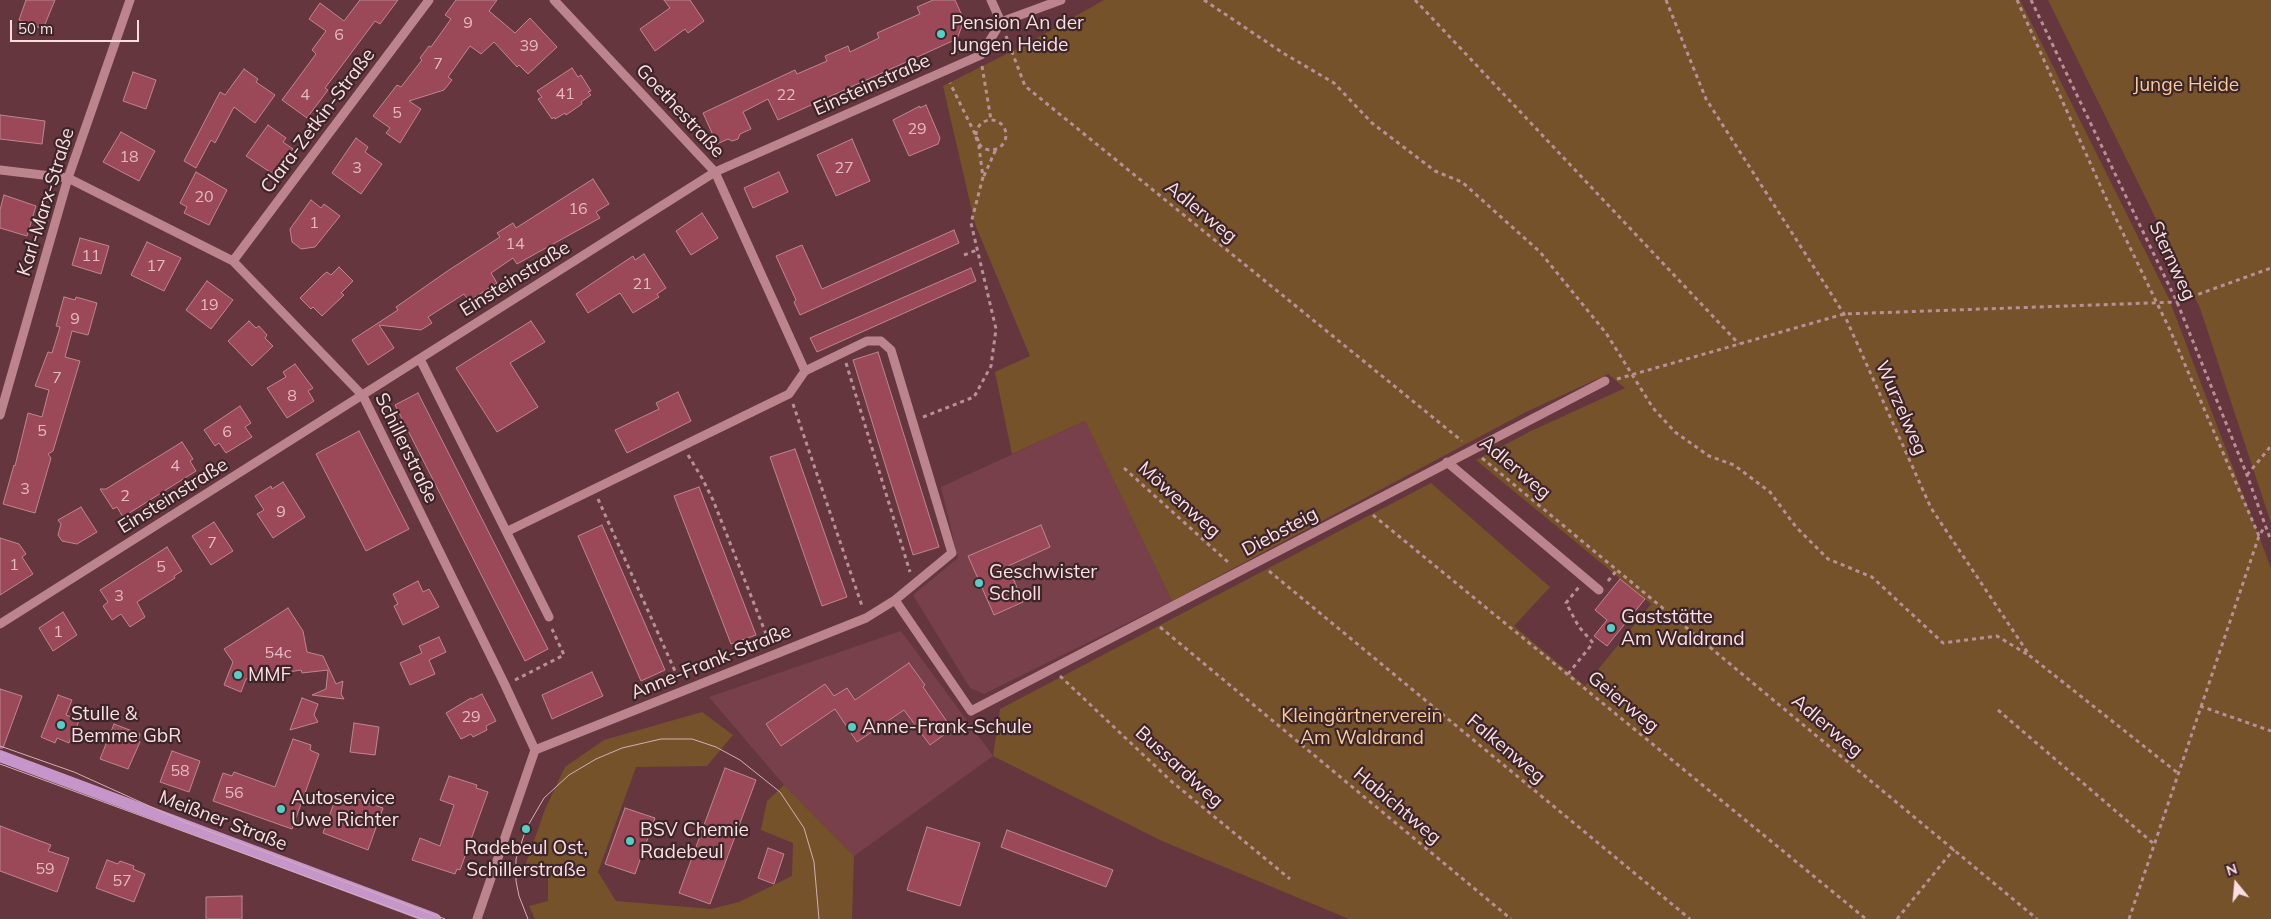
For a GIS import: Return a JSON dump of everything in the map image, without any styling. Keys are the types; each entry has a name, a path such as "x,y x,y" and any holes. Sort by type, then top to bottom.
{"main road":[{"name":"Meißner Straße","path":"0,756 435,919"}],"street":[{"name":"Karl-Marx-Straße","path":"0,415 68,178 130,0"},
{"name":"Clara-Zetkin-Straße","path":"233,261 429,0"},
{"name":"Goethestraße","path":"554,0 715,172 805,371"},
{"path":"991,0 1001,22"},
{"path":"980,55 1001,22 1062,0"},
{"name":"Einsteinstraße","path":"0,624 715,172 980,55"},
{"name":"Schillerstraße","path":"0,170 68,178 233,261 363,396 506,685 535,750"},
{"name":"Anne-Frank-Straße","path":"535,750 866,618 895,600 952,553 891,350 882,341 867,341 843,353"},
{"path":"508,531 789,394 805,371 843,353"},
{"path":"420,359 508,531 549,617"},
{"name":"Diebsteig","path":"895,600 971,711 1053,670 1471,449 1605,381"},
{"path":"1447,462 1599,590"},
{"path":"477,919 535,750"}],"path":[{"path":"1204,0 1283,53 1334,82 1372,123 1435,171 1462,182 1540,252 1606,333 1653,408 1676,432 1709,456 1734,465 1770,492 1796,527 1828,559 1872,577 1943,643 1997,636 2030,656"},
{"path":"1415,0 1739,344"},
{"name":"Wurzelweg","path":"1666,0 1706,99 1844,314 1932,508 2030,656 2179,774"},
{"path":"2016,0 2170,330 2259,536"},
{"name":"Sternweg","path":"2031,0 2177,302 2247,475 2271,541"},
{"name":"Adlerweg","path":"1001,22 1025,86 1471,449 2037,919"},
{"path":"980,55 990,120"},
{"path":"944,70 978,140 985,149 996,149"},
{"path":"913,420 974,397 991,366 996,329 970,223 983,177 996,149 1005,142 1006,134 1004,127 998,122 990,120 978,128 983,177"},
{"path":"964,255 977,250"},
{"path":"1605,381 1634,375 1844,314 2177,302 2271,268"},
{"path":"843,353 914,585"},
{"path":"789,394 866,618"},
{"path":"682,446 713,500 774,655"},
{"path":"2247,475 2271,446"},
{"name":"Möwenweg","path":"1124,468 1239,572"},
{"path":"593,490 684,690"},
{"name":"Geierweg","path":"1362,507 1866,919"},
{"path":"2129,919 2259,536 2266,526"},
{"name":"Falkenweg","path":"1258,562 1690,919"},
{"path":"1568,674 1593,643 1579,627 1566,603 1586,579"},
{"path":"506,685 564,655 549,623 549,617"},
{"name":"Habichtweg","path":"1151,618 1512,919"},
{"name":"Bussardweg","path":"1053,670 1171,781 1290,879"},
{"path":"2200,706 2271,731"},
{"path":"1998,710 2154,844"},
{"path":"1897,919 1954,849"}],"shaded area":[{"path":"1085,421 1172,601 984,694 970,688 913,595 958,558 941,487"},
{"name":"Anne-Frank-Schule","path":"901,631 993,756 854,856 784,785 709,697"}],"green space":[{"name":"Kleingärtnerverein Am Waldrand","path":"1104,0 2020,0 2169,299 2271,568 2271,919 1349,919 1162,841 993,756 1000,709 1431,483 1550,587 1514,626 1585,686 1651,604 1476,460 1531,431 1625,388 1608,374 1526,412 1172,601 1085,421 1012,454 995,372 1030,356 975,224 943,86 1030,42"},
{"name":"Junge Heide","path":"2048,0 2271,0 2271,523 2200,308"},
{"path":"702,712 733,735 707,766 636,767 598,872 616,901 711,909 739,902 792,876 793,843 761,830 767,801 784,785 854,856 852,919 535,919 529,906 548,901 548,871 525,866 546,807 565,767 604,740"}],"building":[{"path":"26,0 55,0 43,29 19,20"},
{"path":"360,0 398,0 380,24 375,21 325,88 328,90 307,118 282,100 316,54 312,50 326,31 309,19 320,3 344,21"},
{"path":"456,0 497,0 489,11 515,33 530,18 557,47 528,74 519,65 517,67 494,42 481,54 470,46 448,77 452,80 444,90 409,101 421,109 400,143 386,133 390,128 373,116 397,85 401,87 422,60 420,58 429,46 431,47 451,19 445,15"},
{"path":"664,0 690,0 704,21 688,33 685,29 655,51 640,29 670,8"},
{"path":"933,0 955,0 964,20 957,39 778,120 768,99 743,112 751,129 740,134 738,139 732,141 728,139 717,144 703,113 795,70 797,74 827,61 825,56 848,46 850,52 879,38 877,33 920,14 917,7"},
{"path":"572,68 578,77 581,75 591,91 588,92 591,95 566,115 565,113 552,119 538,99 542,97 537,91"},
{"path":"244,69 258,79 256,82 275,95 255,123 234,107 215,143 211,140 196,168 184,161 220,92 225,95"},
{"path":"133,72 156,80 146,109 123,101"},
{"path":"926,105 940,138 938,144 909,156 893,120 920,106 920,108"},
{"path":"0,115 45,121 42,144 0,139"},
{"path":"268,125 286,138 283,142 293,149 273,174 246,156"},
{"path":"121,132 155,151 139,181 103,162"},
{"path":"356,138 368,147 365,152 382,164 361,194 332,173"},
{"path":"852,139 870,181 836,196 817,155"},
{"path":"196,172 227,190 209,225 184,213 187,207 180,203"},
{"path":"779,172 788,192 753,208 744,188"},
{"path":"593,179 609,204 596,212 600,218 517,264 513,258 491,273 497,283 469,301 464,294 428,317 432,323 421,330 379,325 394,348 368,365 352,340 398,310 396,307 449,270 500,237 497,233 513,223 516,228"},
{"path":"4,195 36,206 27,236 0,228 0,210"},
{"path":"311,200 321,208 324,204 340,216 315,247 301,249 292,242 290,229"},
{"path":"702,213 718,238 691,255 676,231"},
{"path":"954,230 959,243 800,315 794,302 796,300 776,256 802,245 822,289"},
{"path":"80,238 109,246 101,274 72,265"},
{"path":"147,242 181,258 164,291 131,275"},
{"path":"644,254 666,288 657,294 659,297 633,313 620,293 588,313 576,294 633,256 635,260"},
{"path":"339,267 353,281 341,293 344,295 322,316 313,307 311,309 300,298 323,275 327,272 331,275"},
{"path":"971,268 976,281 817,352 810,338"},
{"path":"207,281 233,300 211,329 186,310"},
{"path":"64,297 75,300 76,297 97,303 88,335 72,331 65,357 80,361 53,451 48,454 51,458 35,513 3,504 15,466 28,413 42,417 49,390 35,386 48,352 52,353 60,327 56,326"},
{"path":"249,321 256,328 259,326 267,335 265,338 273,346 252,366 228,341"},
{"path":"531,321 545,342 510,363 538,407 497,432 456,368"},
{"path":"878,352 939,547 913,555 853,360"},
{"path":"295,364 313,388 308,391 314,401 287,418 267,388 286,377 283,372"},
{"path":"678,392 691,421 627,453 615,430 659,409 656,403"},
{"path":"418,393 548,649 525,661 395,405"},
{"path":"240,406 251,423 245,427 252,437 226,453 219,443 215,446 204,430"},
{"path":"359,431 409,529 366,551 316,454"},
{"path":"182,442 193,459 190,461 196,471 123,517 117,507 113,509 100,489 106,489"},
{"path":"795,449 847,597 822,606 770,457"},
{"path":"283,482 305,517 273,538 257,514 264,510 255,496 271,486 272,489"},
{"path":"699,487 756,635 731,644 674,496"},
{"path":"81,507 97,532 77,544 62,541 58,535 61,524 58,520"},
{"path":"214,522 233,551 211,565 192,536"},
{"path":"602,525 665,670 641,681 578,536"},
{"path":"1041,525 1050,547 1008,566 1023,602 994,615 968,556"},
{"path":"0,538 19,544 26,554 22,557 33,574 0,595"},
{"path":"167,547 182,571 174,576 175,578 137,602 145,617 130,627 121,614 112,620 103,606 108,602 100,590"},
{"name":"Gaststätte Am Waldrand","path":"1620,579 1645,599 1607,646 1594,636 1607,620 1595,610"},
{"path":"418,581 423,592 429,589 439,607 403,625 394,606 398,604 393,594"},
{"path":"288,608 303,631 307,652 323,656 336,684 343,681 341,694 344,699 312,695 326,689 328,670 302,673 301,670 246,679 241,692 224,685 233,662 224,649"},
{"path":"63,612 77,635 53,651 39,628"},
{"path":"439,637 446,652 429,660 435,674 410,685 400,663 422,653 419,646"},
{"path":"909,663 952,729 930,745 904,710 857,742 835,709 781,746 766,724 825,684 834,696 847,688 855,700"},
{"path":"592,672 603,696 552,719 542,695"},
{"path":"0,689 22,696 3,748 0,748"},
{"path":"482,694 496,721 486,726 487,730 473,737 471,734 461,739 446,713 471,698"},
{"path":"58,695 72,700 66,715 79,720 74,736 72,735 69,743 57,738 55,743 41,737"},
{"path":"302,698 318,704 314,715 318,722 290,730"},
{"path":"354,723 379,727 375,755 350,752"},
{"path":"114,724 140,734 138,741 140,742 128,769 100,759"},
{"path":"293,739 311,745 310,750 319,754 292,829 213,801 223,773 232,776 234,772 275,787"},
{"path":"172,751 200,761 189,792 160,782"},
{"path":"725,768 756,780 710,904 679,893"},
{"path":"449,776 477,785 476,788 488,792 460,870 457,869 455,874 412,860 420,838 440,846 454,805 440,800"},
{"path":"338,792 383,808 368,850 323,833"},
{"name":"BSV Chemie Radebeul","path":"625,808 655,818 635,874 605,864"},
{"path":"0,826 51,845 48,851 69,858 57,892 0,871"},
{"path":"927,827 980,843 960,906 907,890"},
{"path":"1007,830 1113,870 1106,887 1001,847"},
{"path":"768,848 784,854 774,884 758,878"},
{"path":"107,860 118,864 120,861 134,866 133,869 145,874 134,902 96,888"},
{"path":"242,896 242,919 206,919 206,897"}],"tram line":[{"path":"528,919 519,896 516,881 516,859 526,829 544,798 569,775 596,759 622,748 661,739 692,739 716,747 740,760 780,792 804,828 814,862 819,919"},
{"path":"0,746 74,772 187,823 445,919"},
{"path":"0,764 422,919"}],"place":[{"name":"Pension An der Jungen Heide","path":"941,34"},
{"name":"Geschwister Scholl","path":"979,583"},
{"name":"Gaststätte Am Waldrand","path":"1611,628"},
{"name":"MMF","path":"238,675"},
{"name":"Stulle & Bemme GbR","path":"61,725"},
{"name":"Anne-Frank-Schule","path":"852,727"},
{"name":"Autoservice Uwe Richter","path":"281,809"},
{"name":"Radebeul Ost, Schillerstraße","path":"526,829"},
{"name":"BSV Chemie Radebeul","path":"630,841"}]}
